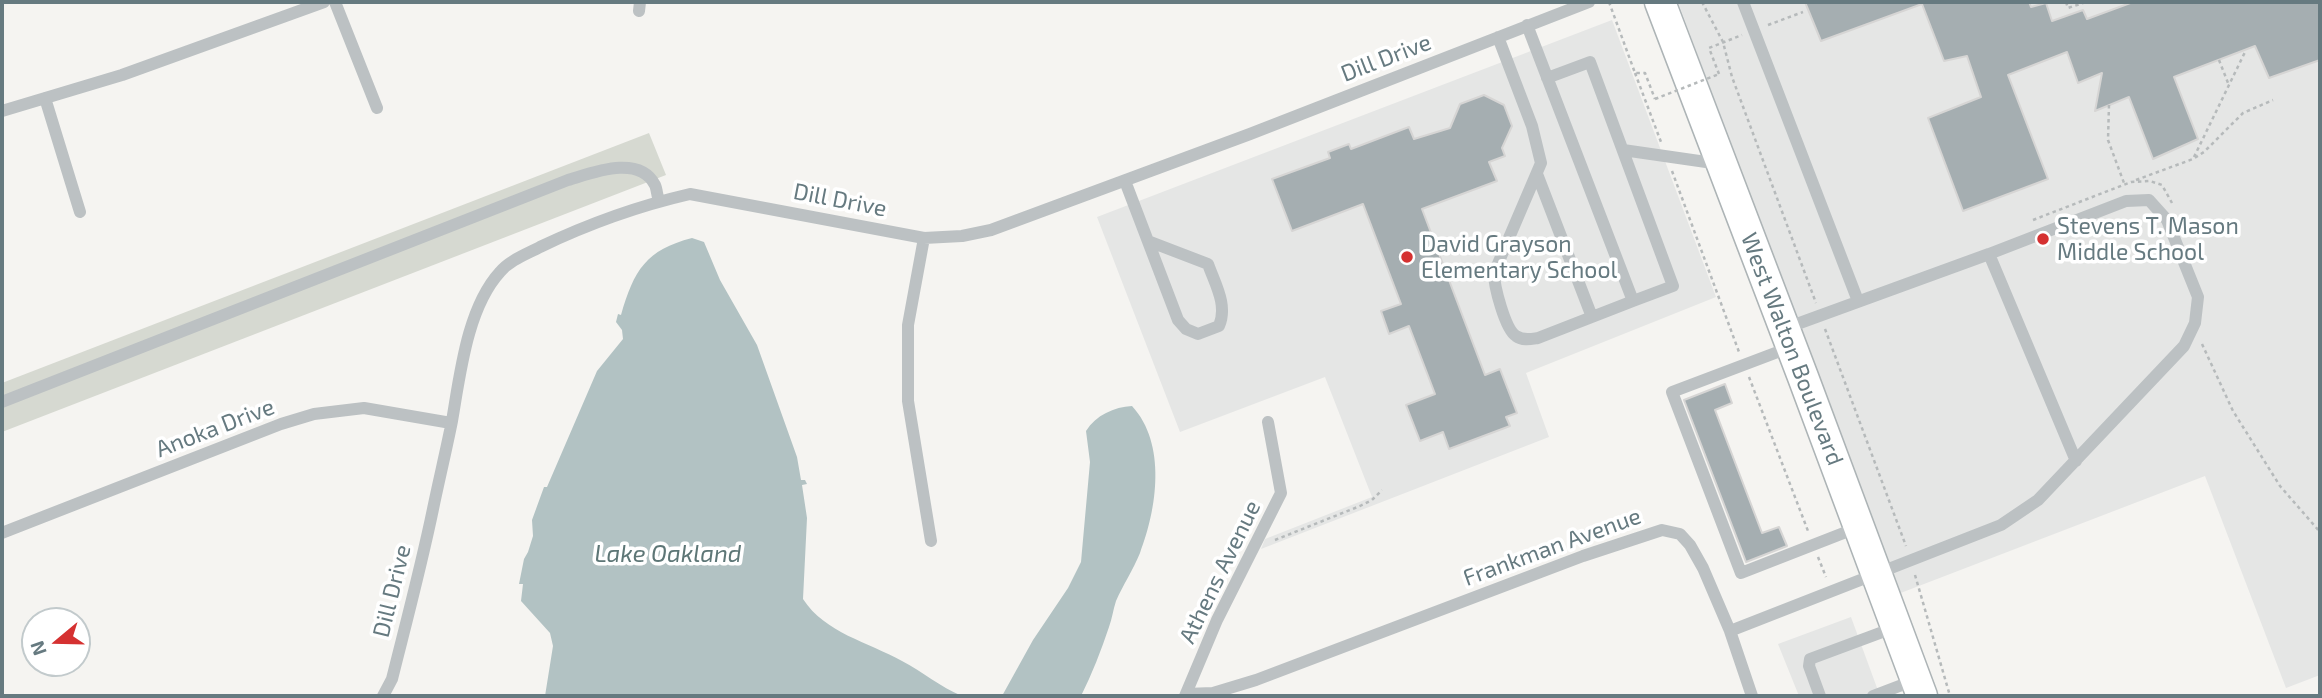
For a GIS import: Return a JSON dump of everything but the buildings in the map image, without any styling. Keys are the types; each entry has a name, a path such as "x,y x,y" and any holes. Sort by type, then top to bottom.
{"main road":[{"name":"West Walton Boulevard","path":"1660,2 1919,688"}],"street":[{"path":"2,111 122,75 324,2"},
{"path":"335,2 377,108"},
{"name":"Dill Drive","path":"383,696 392,680 422,561 461,361 480,303 502,270 521,256 659,201 690,194 924,238 962,236 990,230 1125,181 1589,2"},
{"path":"1743,2 1858,301"},
{"path":"1527,25 1633,301"},
{"path":"1497,37 1539,149 1541,163 1494,273 1494,282 1510,328 1516,336 1528,340 1674,286 1590,62 1547,78"},
{"path":"45,98 80,212"},
{"path":"1623,150 1722,164"},
{"path":"2,402 568,180 625,167 638,170 654,183 659,201"},
{"path":"1537,174 1592,317"},
{"path":"1125,181 1178,320 1185,329 1198,334 1219,326 1223,306 1208,264 1148,240"},
{"path":"1730,631 2001,525 2038,500 2076,461 2184,346 2195,323 2198,297 2167,220 2149,200 2126,201 1821,315 1744,365 1672,392 1741,573 1859,527"},
{"path":"924,238 908,325 908,401 931,541"},
{"path":"1989,254 2076,461"},
{"name":"Anoka Drive","path":"2,533 313,414 364,408 451,423"},
{"name":"Athens Avenue","path":"1185,695 1217,620 1281,493 1268,422"},
{"name":"Frankman Avenue","path":"1185,695 1213,693 1256,680 1583,556 1662,530 1680,534 1690,545 1703,568 1730,631 1752,696"},
{"path":"1820,696 1809,666 1810,659 1896,627"},
{"path":"1873,696 1919,688"}],"path":[{"path":"1609,2 1831,591"},
{"path":"1702,2 1723,42 1732,77 1912,560 1950,696"},
{"path":"2066,2 2068,8 2086,2"},
{"path":"1635,73 1645,73 1655,99 1719,74 1709,48"},
{"path":"2193,159 2246,50"},
{"path":"2219,60 2229,85"},
{"path":"2025,223 2193,159 2204,152 2243,113 2273,100"},
{"path":"2109,105 2108,140 2125,184"},
{"path":"2131,181 2150,180 2162,185 2175,210"},
{"path":"2192,330 2200,341 2233,411 2280,486 2320,532"},
{"path":"1255,546 1275,541 1360,506 1372,500 1382,490"}],"shaded area":[{"name":"Stevens T. Mason Middle School","path":"1678,2 2320,2 2320,675 2286,688 2205,476 1898,594"},
{"name":"David Grayson Elementary School","path":"1612,20 1716,297 1526,373 1549,437 1261,549 1265,539 1372,497 1325,377 1180,432 1097,217"},
{"path":"649,133 666,175 2,432 2,383"},
{"path":"1851,617 1880,696 1799,696 1778,644"}],"water":[{"name":"Lake Oakland","path":"692,238 704,242 720,280 757,345 797,457 801,480 805,480 807,484 802,485 807,518 803,599 812,611 835,629 902,661 962,696 545,696 553,646 550,633 521,601 523,584 519,584 524,559 533,536 532,520 544,487 547,487 597,371 623,339 622,330 616,322 637,274 644,264 663,249"},
{"path":"1132,406 1143,421 1154,458 1156,477 1151,517 1140,553 1116,601 1089,679 1081,696 1002,696 1081,562 1090,462 1086,431 1095,420 1106,413"}],"place":[{"name":"Stevens T. Mason Middle School","path":"2043,239"},
{"name":"David Grayson Elementary School","path":"1407,257"}]}
